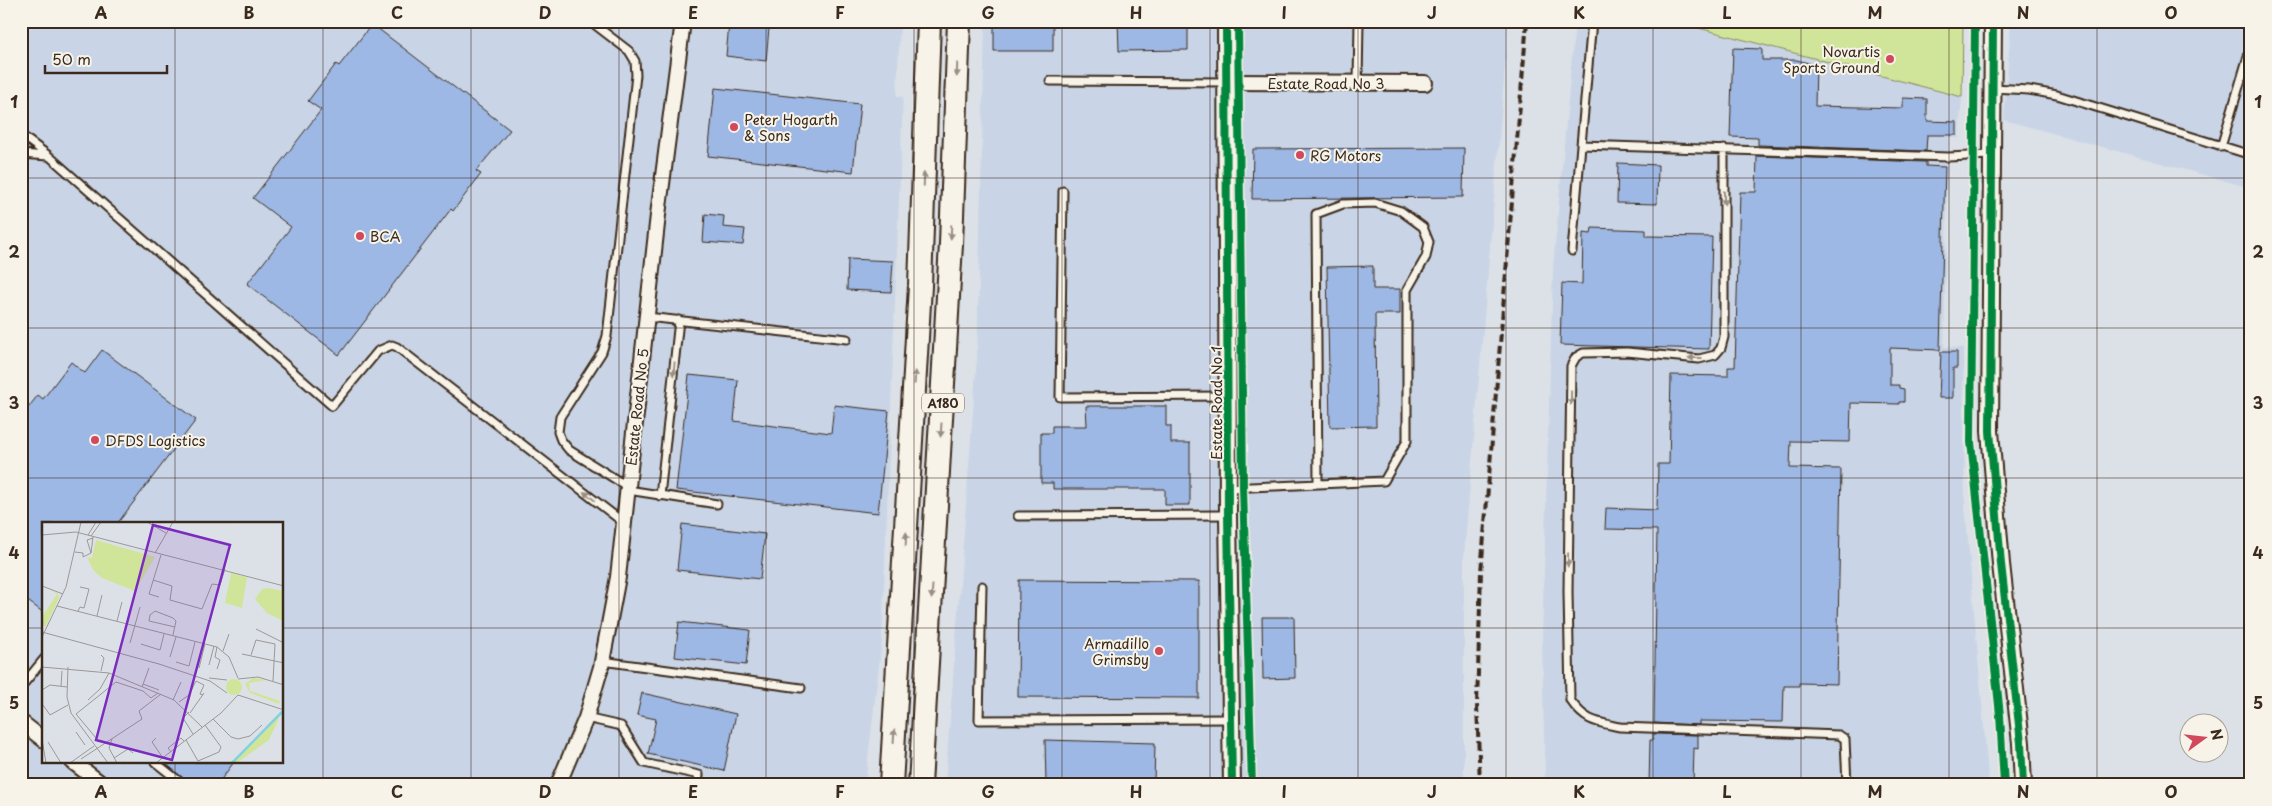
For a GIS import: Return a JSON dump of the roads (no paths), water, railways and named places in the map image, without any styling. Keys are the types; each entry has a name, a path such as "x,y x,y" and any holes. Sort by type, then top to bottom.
{"highway":[{"name":"A180","path":"891,785 920,286 929,21"},
{"name":"A180","path":"920,785 945,368 959,21"}],"street":[{"name":"Estate Road No 5","path":"558,785 586,718 602,661 618,578 683,21"},
{"name":"Estate Road No 1","path":"1226,21 1228,515 1232,785"},
{"path":"1993,21 1990,431 2023,785"},
{"name":"Estate Road No 3","path":"1227,82 1425,84"},
{"path":"21,722 42,738"},
{"path":"81,764 103,785"}],"lane":[{"path":"590,21 629,51 634,61 636,75 607,336 602,352 560,417 558,432 561,440 569,450 628,488 660,496 717,504"},
{"path":"1358,83 1359,21"},
{"path":"1572,251 1592,21"},
{"path":"2222,146 2251,46"},
{"path":"1050,80 1227,82"},
{"path":"1992,88 2030,90 2058,95 2251,155"},
{"path":"21,135 49,156 332,406 378,351 392,345 397,347 624,523"},
{"path":"1580,145 1948,158 1992,155"},
{"path":"1724,149 1724,337 1721,348 1715,355 1699,359 1627,352 1583,353 1576,357 1571,366 1568,592 1570,700 1580,714 1594,722 1620,727 1839,735 1845,739 1848,785"},
{"path":"21,154 49,156"},
{"path":"1063,192 1060,397 1228,396"},
{"path":"1228,488 1318,484 1384,481 1407,441 1407,290 1426,257 1429,242 1423,227 1402,211 1375,203 1343,204 1316,214 1318,484"},
{"path":"647,317 847,339"},
{"path":"660,496 679,320"},
{"path":"1018,516 1228,515"},
{"path":"982,586 979,720 1231,719"},
{"path":"21,687 42,661"},
{"path":"602,661 802,688"},
{"path":"586,718 621,726 644,763 699,775 698,785"},
{"path":"157,764 184,785"}],"railway":[{"path":"1480,785 1477,705 1481,572 1527,21"}],"place":[{"name":"Novartis Sports Ground","path":"1890,59"},
{"name":"Peter Hogarth & Sons","path":"734,127"},
{"name":"RG Motors","path":"1300,155"},
{"name":"BCA","path":"360,236"},
{"name":"DFDS Logistics","path":"95,440"},
{"name":"Armadillo Grimsby","path":"1159,651"}]}
